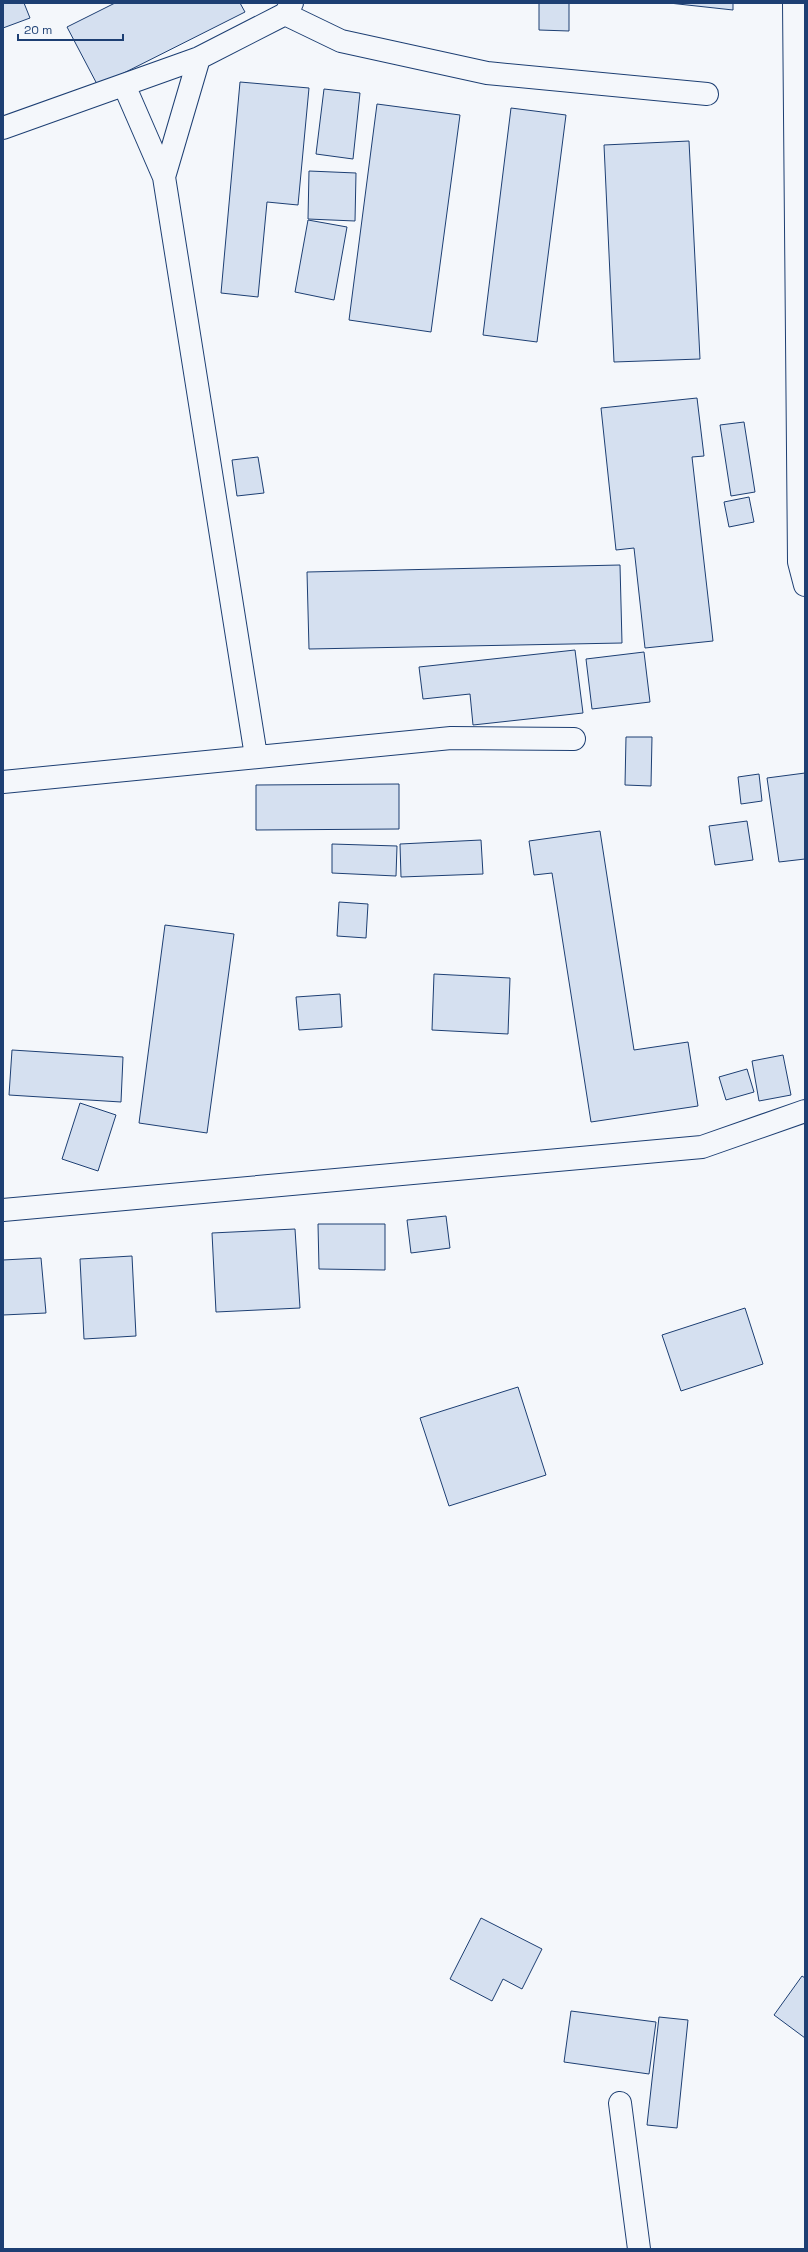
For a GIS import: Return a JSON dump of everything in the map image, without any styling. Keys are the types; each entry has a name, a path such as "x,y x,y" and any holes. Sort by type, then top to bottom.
{"street":[{"path":"794,3 799,562 805,585"},
{"path":"3,128 199,58 288,9 341,41 487,73 707,94"},
{"path":"164,177 199,58"},
{"path":"124,85 164,177 256,756"},
{"path":"3,782 451,738 574,739"},
{"path":"3,1210 702,1147 805,1111"},
{"path":"620,2103 639,2249"}],"building":[{"path":"3,3 24,3 30,18 3,28"},
{"path":"115,3 240,3 245,12 98,86 67,27"},
{"path":"539,3 569,3 569,31 539,30"},
{"path":"669,3 733,3 733,10"},
{"path":"240,82 309,88 298,205 267,202 258,297 221,293"},
{"path":"324,89 360,93 353,159 316,154"},
{"path":"377,104 460,115 431,332 349,320"},
{"path":"511,108 566,115 537,342 483,335"},
{"path":"689,141 700,359 614,362 604,145"},
{"path":"309,171 356,173 355,221 308,219"},
{"path":"308,220 347,227 334,300 295,292"},
{"path":"697,398 704,456 692,457 713,641 645,648 634,548 616,550 601,408"},
{"path":"744,422 755,492 731,496 720,425"},
{"path":"258,457 264,493 237,496 232,460"},
{"path":"749,497 754,522 729,527 724,502"},
{"path":"620,565 622,643 309,649 307,572"},
{"path":"575,650 583,713 473,725 470,694 423,699 419,667"},
{"path":"644,652 650,702 592,709 586,659"},
{"path":"626,737 652,737 651,786 625,785"},
{"path":"805,773 805,859 779,862 767,778"},
{"path":"759,774 762,801 741,804 738,777"},
{"path":"399,784 399,829 256,830 256,785"},
{"path":"747,821 753,860 715,865 709,826"},
{"path":"600,831 634,1050 688,1042 698,1106 591,1122 552,873 534,875 529,841"},
{"path":"481,840 483,874 401,877 400,844"},
{"path":"332,844 397,846 396,876 332,873"},
{"path":"339,902 368,904 366,938 337,936"},
{"path":"165,925 234,934 207,1133 139,1123"},
{"path":"434,974 510,978 508,1034 432,1030"},
{"path":"340,994 342,1027 299,1030 296,997"},
{"path":"12,1050 123,1057 121,1102 9,1095"},
{"path":"783,1055 791,1095 759,1101 752,1061"},
{"path":"747,1069 754,1092 726,1100 719,1077"},
{"path":"80,1103 116,1115 98,1171 62,1159"},
{"path":"446,1216 450,1248 411,1253 407,1220"},
{"path":"318,1224 385,1224 385,1270 319,1269"},
{"path":"295,1229 300,1308 216,1312 212,1233"},
{"path":"132,1256 136,1336 84,1339 80,1259"},
{"path":"41,1258 46,1313 3,1315 3,1260"},
{"path":"745,1308 763,1364 681,1391 662,1335"},
{"path":"518,1387 546,1475 449,1506 420,1418"},
{"path":"481,1918 542,1949 522,1989 503,1979 492,2001 450,1979"},
{"path":"802,1976 805,1978 805,2038 774,2015"},
{"path":"571,2011 656,2022 649,2074 564,2062"},
{"path":"659,2017 688,2020 677,2128 647,2125"}]}
